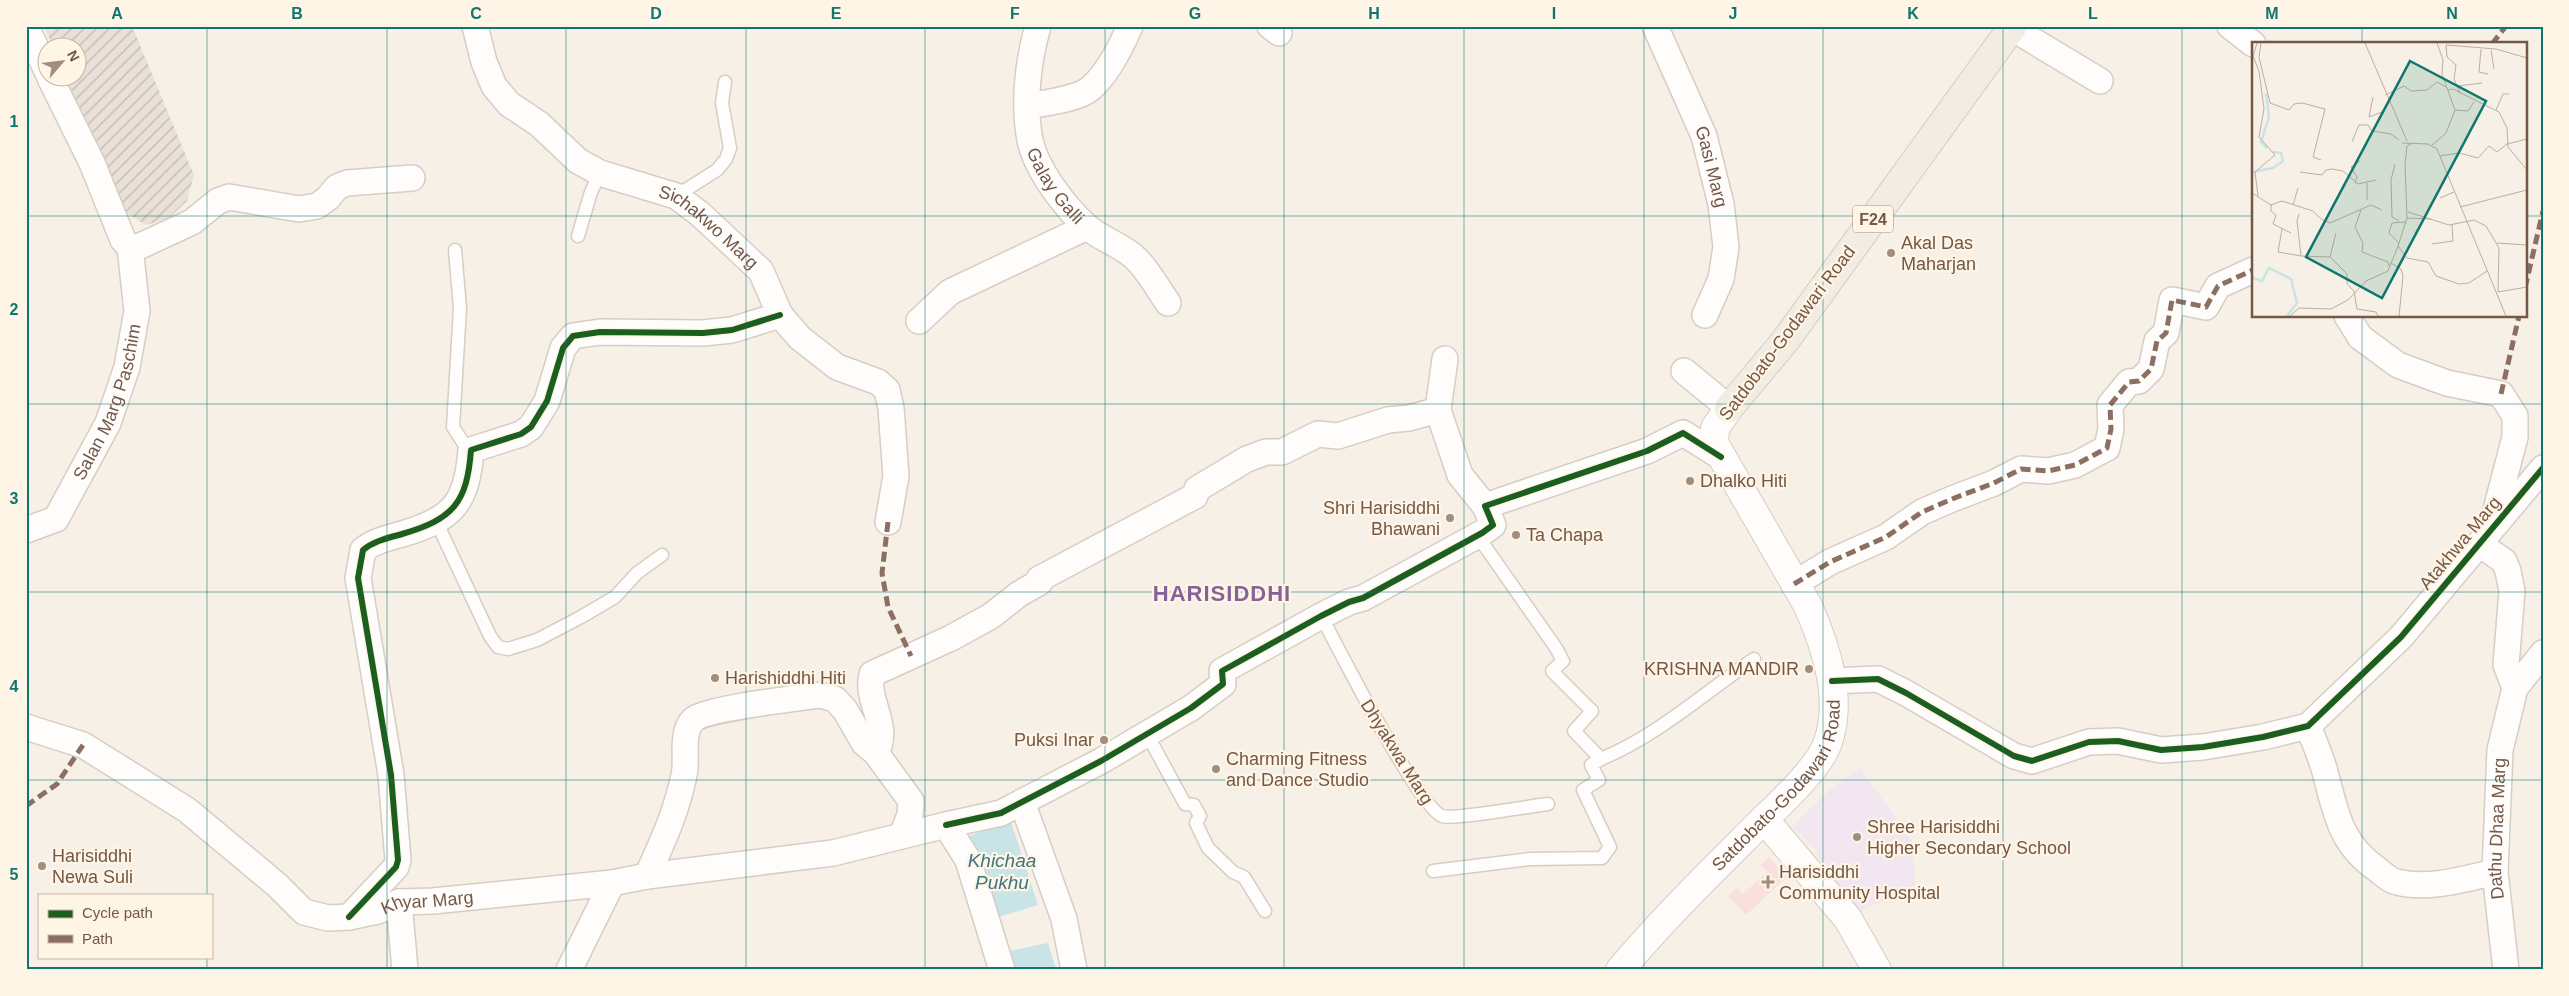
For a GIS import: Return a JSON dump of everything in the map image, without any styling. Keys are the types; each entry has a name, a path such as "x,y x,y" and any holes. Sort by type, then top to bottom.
{"main road":[{"name":"Satdobato-Godawari Road","path":"1729,408 1785,341 2012,27"}],"street":[{"name":"Sichakwo Marg","path":"475,26 491,78 509,104 539,124 578,161 600,174 676,196 700,214 761,271 780,314 800,338 837,367 878,382 887,390 892,408 896,476 888,522"},
{"name":"Galay Galli","path":"1038,26 1032,48 1027,106 1030,141 1042,169 1059,197 1087,227 1135,257 1168,303"},
{"path":"1027,106 1056,102 1090,90 1108,68 1130,26"},
{"name":"Gasi Marg","path":"1655,26 1704,136 1721,204 1726,247 1721,279 1705,315"},
{"path":"2230,26 2252,43"},
{"path":"26,27 38,52"},
{"path":"2012,27 2100,81"},
{"path":"55,88 92,163 123,240 130,247 138,247 192,222 218,201 230,197 299,209 317,206 328,198 337,187 347,183 412,178"},
{"path":"919,321 950,292 1087,227"},
{"name":"Salan Marg Paschim","path":"26,530 56,519 108,423 127,367 137,311 130,247"},
{"path":"1794,584 1830,562 1886,537 1922,512 1986,487 2021,469 2048,472 2076,465 2107,448 2111,429 2110,405 2129,382 2139,381 2150,369 2157,341 2166,333 2172,300 2206,307 2218,286 2252,270"},
{"path":"349,917 396,867 398,860 390,774 358,578 360,558 363,550 370,545 423,528 456,506 465,490 469,477 471,450 521,434 531,427 547,400 563,348 573,336 600,332 702,333 738,328 780,314"},
{"path":"2348,318 2360,337 2398,365 2447,383 2501,394 2515,416 2514,437 2485,537 2504,562 2512,591 2506,665 2515,688 2543,653"},
{"path":"1321,616 1349,602 1363,598 1477,536 1493,525 1485,506 1460,475 1438,410 1445,359"},
{"path":"1684,371 1729,408"},
{"name":"Satdobato-Godawari Road","path":"1620,970 1652,933 1802,780 1828,743 1833,708 1832,681 1818,628 1759,518 1714,443 1715,428 1729,408"},
{"path":"876,753 882,735 869,684 872,674 881,668 933,648 991,616 1019,594 1040,582 1038,579 1195,496 1197,489 1247,459 1266,452 1282,452 1318,434 1338,436 1363,430 1388,420 1409,418 1438,410"},
{"path":"1485,506 1646,451 1683,433 1721,457"},
{"name":"Atakhwa Marg","path":"2308,726 2401,637 2543,468"},
{"name":"Khyar Marg","path":"26,727 82,745 187,810 277,885 304,912 328,918 349,917 378,911 399,902 433,901 612,883 647,876 834,853 902,835 1001,813 1191,708 1223,684 1222,671 1321,616"},
{"path":"1832,681 1878,679 1906,693 2014,756 2032,760 2089,742 2118,741 2161,750 2194,748 2264,737 2308,726 2325,771 2335,816 2351,845 2374,867 2395,882 2417,884 2440,883 2495,872"},
{"name":"Dathu Dhaa Marg","path":"2506,970 2495,872 2500,750 2515,688"},
{"path":"647,876 677,806 685,773 686,731 694,719 713,712 820,695 835,699 845,710 864,743 876,753 911,801 910,815 902,835"},
{"path":"1022,802 1064,919 1074,970"},
{"path":"1764,819 1848,919 1877,970"},
{"path":"946,825 968,860 1002,970"},
{"path":"569,970 612,883"},
{"path":"399,902 405,970"}],"lane":[{"path":"676,196 717,170 726,160 730,148 722,103 725,82"},
{"path":"578,236 591,192 600,174"},
{"path":"454,250 460,308 453,427 466,447 471,450"},
{"path":"436,520 490,636 498,647 508,649 537,640 581,618 615,597 637,573 662,556"},
{"path":"1477,536 1556,648 1563,661 1552,671 1592,711 1574,731 1601,759"},
{"name":"Dhyakwa Marg","path":"1321,616 1361,692 1408,772 1434,811 1444,817 1469,816 1548,804"},
{"path":"1433,871 1530,859 1602,858 1610,847 1583,790 1599,780 1591,765 1623,750 1660,729 1754,659"},
{"path":"1147,734 1185,804 1194,805 1200,816 1196,823 1208,848 1233,872 1244,877 1265,911"}],"shaded area":[{"path":"44,26 132,26 194,175 187,201 169,218 146,225 125,212 70,88 88,88 88,38 49,38"},
{"name":"Shree Harisiddhi Higher Secondary School","path":"1860,768 1913,842 1915,886 1856,913 1834,888 1815,849 1793,826 1832,788"},
{"name":"Harisiddhi Community Hospital","path":"1769,857 1787,877 1746,915 1728,896 1737,888 1743,894 1767,872 1761,865"}],"water":[{"name":"Khichaa Pukhu","path":"1011,822 1038,905 992,919 966,837"},
{"path":"1048,943 1056,970 1009,970 1005,952"}],"marked path":[{"path":"2494,42 2506,26"},
{"path":"2526,284 2543,211"},
{"path":"1794,584 1830,562 1886,537 1922,512 1994,483 2021,469 2048,471 2075,465 2107,448 2111,429 2110,405 2129,382 2139,381 2151,369 2157,341 2166,333 2172,300 2206,307 2218,286 2252,270"},
{"path":"2501,394 2519,318"},
{"path":"888,522 882,573 888,607 911,656"},
{"path":"26,806 57,784 83,745"}],"cycle path":[{"path":"349,917 396,867 398,860 391,775 358,578 363,550 376,542 420,528 446,515 461,495 466,483 471,450 521,434 531,427 547,401 563,348 573,336 600,332 703,333 732,330 780,315"},
{"path":"946,825 1001,813 1101,761 1191,708 1223,684 1222,671 1321,616 1349,602 1363,598 1482,533 1493,525 1485,506 1647,451 1683,433 1721,457"},
{"path":"1832,681 1878,679 1906,693 2014,756 2032,761 2089,742 2118,741 2161,750 2203,747 2263,737 2308,726 2401,637 2543,468"}],"place":[{"name":"Akal Das Maharjan","path":"1891,253"},
{"name":"Dhalko Hiti","path":"1690,481"},
{"name":"Shri Harisiddhi Bhawani","path":"1450,518"},
{"name":"Ta Chapa","path":"1516,535"},
{"name":"KRISHNA MANDIR","path":"1809,669"},
{"name":"Harishiddhi Hiti","path":"715,678"},
{"name":"Puksi Inar","path":"1104,740"},
{"name":"Charming Fitness and Dance Studio","path":"1216,769"},
{"name":"Shree Harisiddhi Higher Secondary School","path":"1857,837"},
{"name":"Harisiddhi Newa Suli","path":"42,866"},
{"name":"Harisiddhi Community Hospital","path":"1768,882"}],"district":[{"name":"HARISIDDHI","path":"1222,593"}]}
